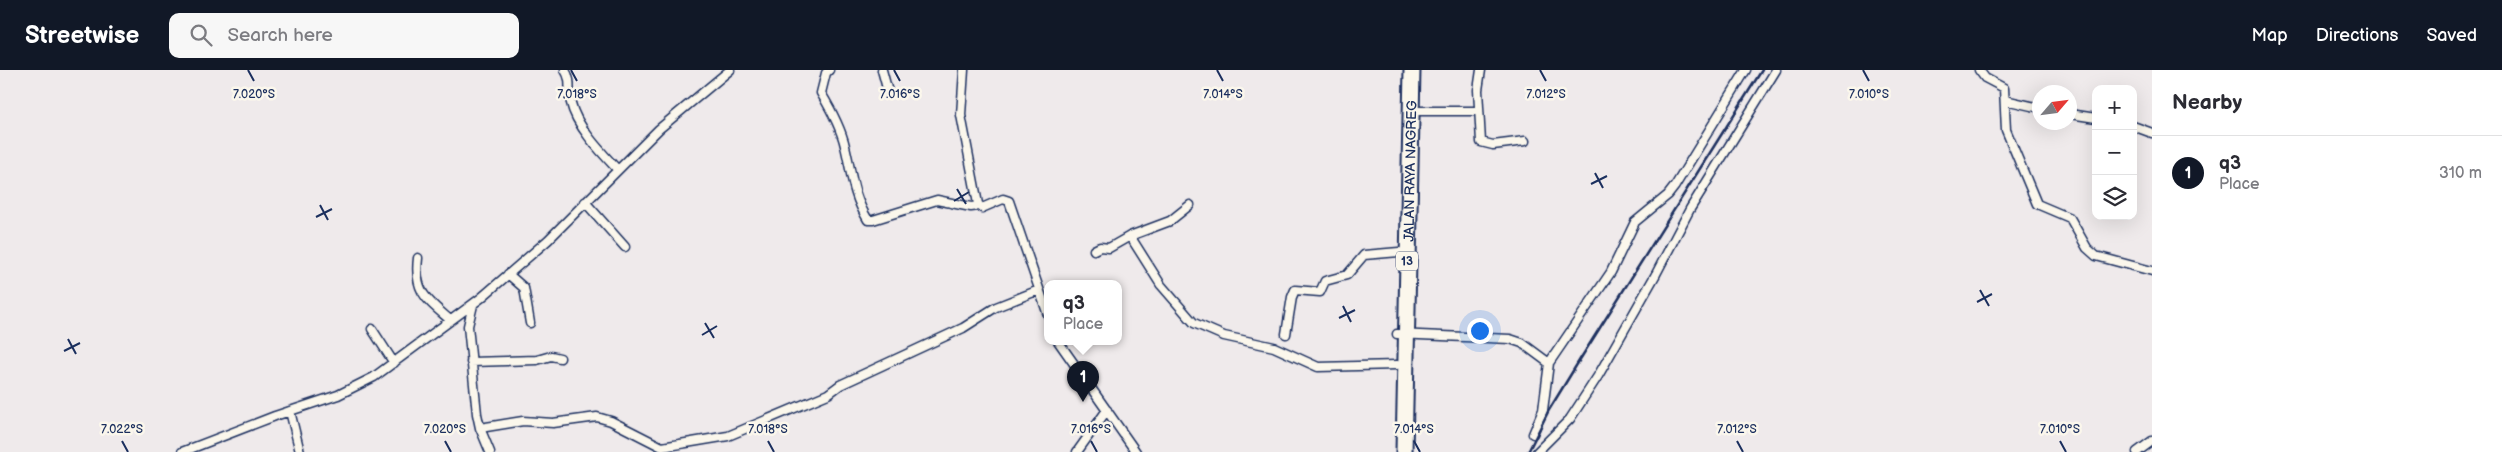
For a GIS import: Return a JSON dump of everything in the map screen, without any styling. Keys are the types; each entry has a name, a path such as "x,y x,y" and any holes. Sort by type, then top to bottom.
{"highway":[{"name":"JALAN RAYA NAGREG","path":"1403,70 1399,252 1404,452"},
{"name":"JALAN RAYA NAGREG","path":"1395,452 1397,365 1401,333 1412,70"}],"street":[{"path":"565,70 570,78 571,104 576,115 596,147 617,169"},
{"path":"182,452 353,388 394,364 472,305 548,240 617,169 674,115 730,70"},
{"path":"829,70 826,73 821,93 835,116 845,145 854,193 868,220 937,200 983,208 1005,199 1009,201 1044,302"},
{"path":"882,70 888,92"},
{"path":"964,70 961,115 979,206"},
{"path":"1481,70 1476,111 1479,138 1482,144 1501,145 1525,141"},
{"path":"1533,434 1543,410 1549,363 1611,272 1635,222 1672,190 1746,70"},
{"path":"1537,452 1546,450 1570,419 1598,376 1656,274 1690,209 1776,70"},
{"path":"1979,70 1985,78 2003,87 2006,130 2037,204 2070,218 2087,248 2096,256 2152,271"},
{"path":"2005,100 2032,106"},
{"path":"1410,110 1476,111"},
{"path":"2077,115 2092,117"},
{"path":"2137,127 2152,133"},
{"path":"585,202 625,248"},
{"path":"1094,250 1100,247 1109,248 1130,236 1170,221 1190,205"},
{"path":"1130,236 1161,285 1194,323 1224,336 1268,345 1318,366 1397,365"},
{"path":"1286,334 1292,297 1295,290 1320,292 1325,281 1347,275 1364,255 1399,252"},
{"path":"418,258 418,285 425,297 450,320"},
{"path":"508,274 524,288 530,323"},
{"path":"480,428 523,421 553,423 597,417 611,421 659,447 728,436 828,394 840,385 963,328 996,307 1040,290"},
{"path":"472,305 468,321 471,362 480,428 490,452"},
{"path":"372,329 394,364"},
{"path":"1401,333 1510,339 1522,343 1549,363"},
{"path":"1061,345 1136,452"},
{"path":"471,362 537,360 551,356 560,358"},
{"path":"1077,452 1107,410"},
{"path":"290,411 300,452"},
{"path":"2137,452 2152,440"}],"railway":[{"path":"1528,452 1549,410 1579,361 1762,70"}],"place":[{"name":"q3","path":"1083,402"}]}
